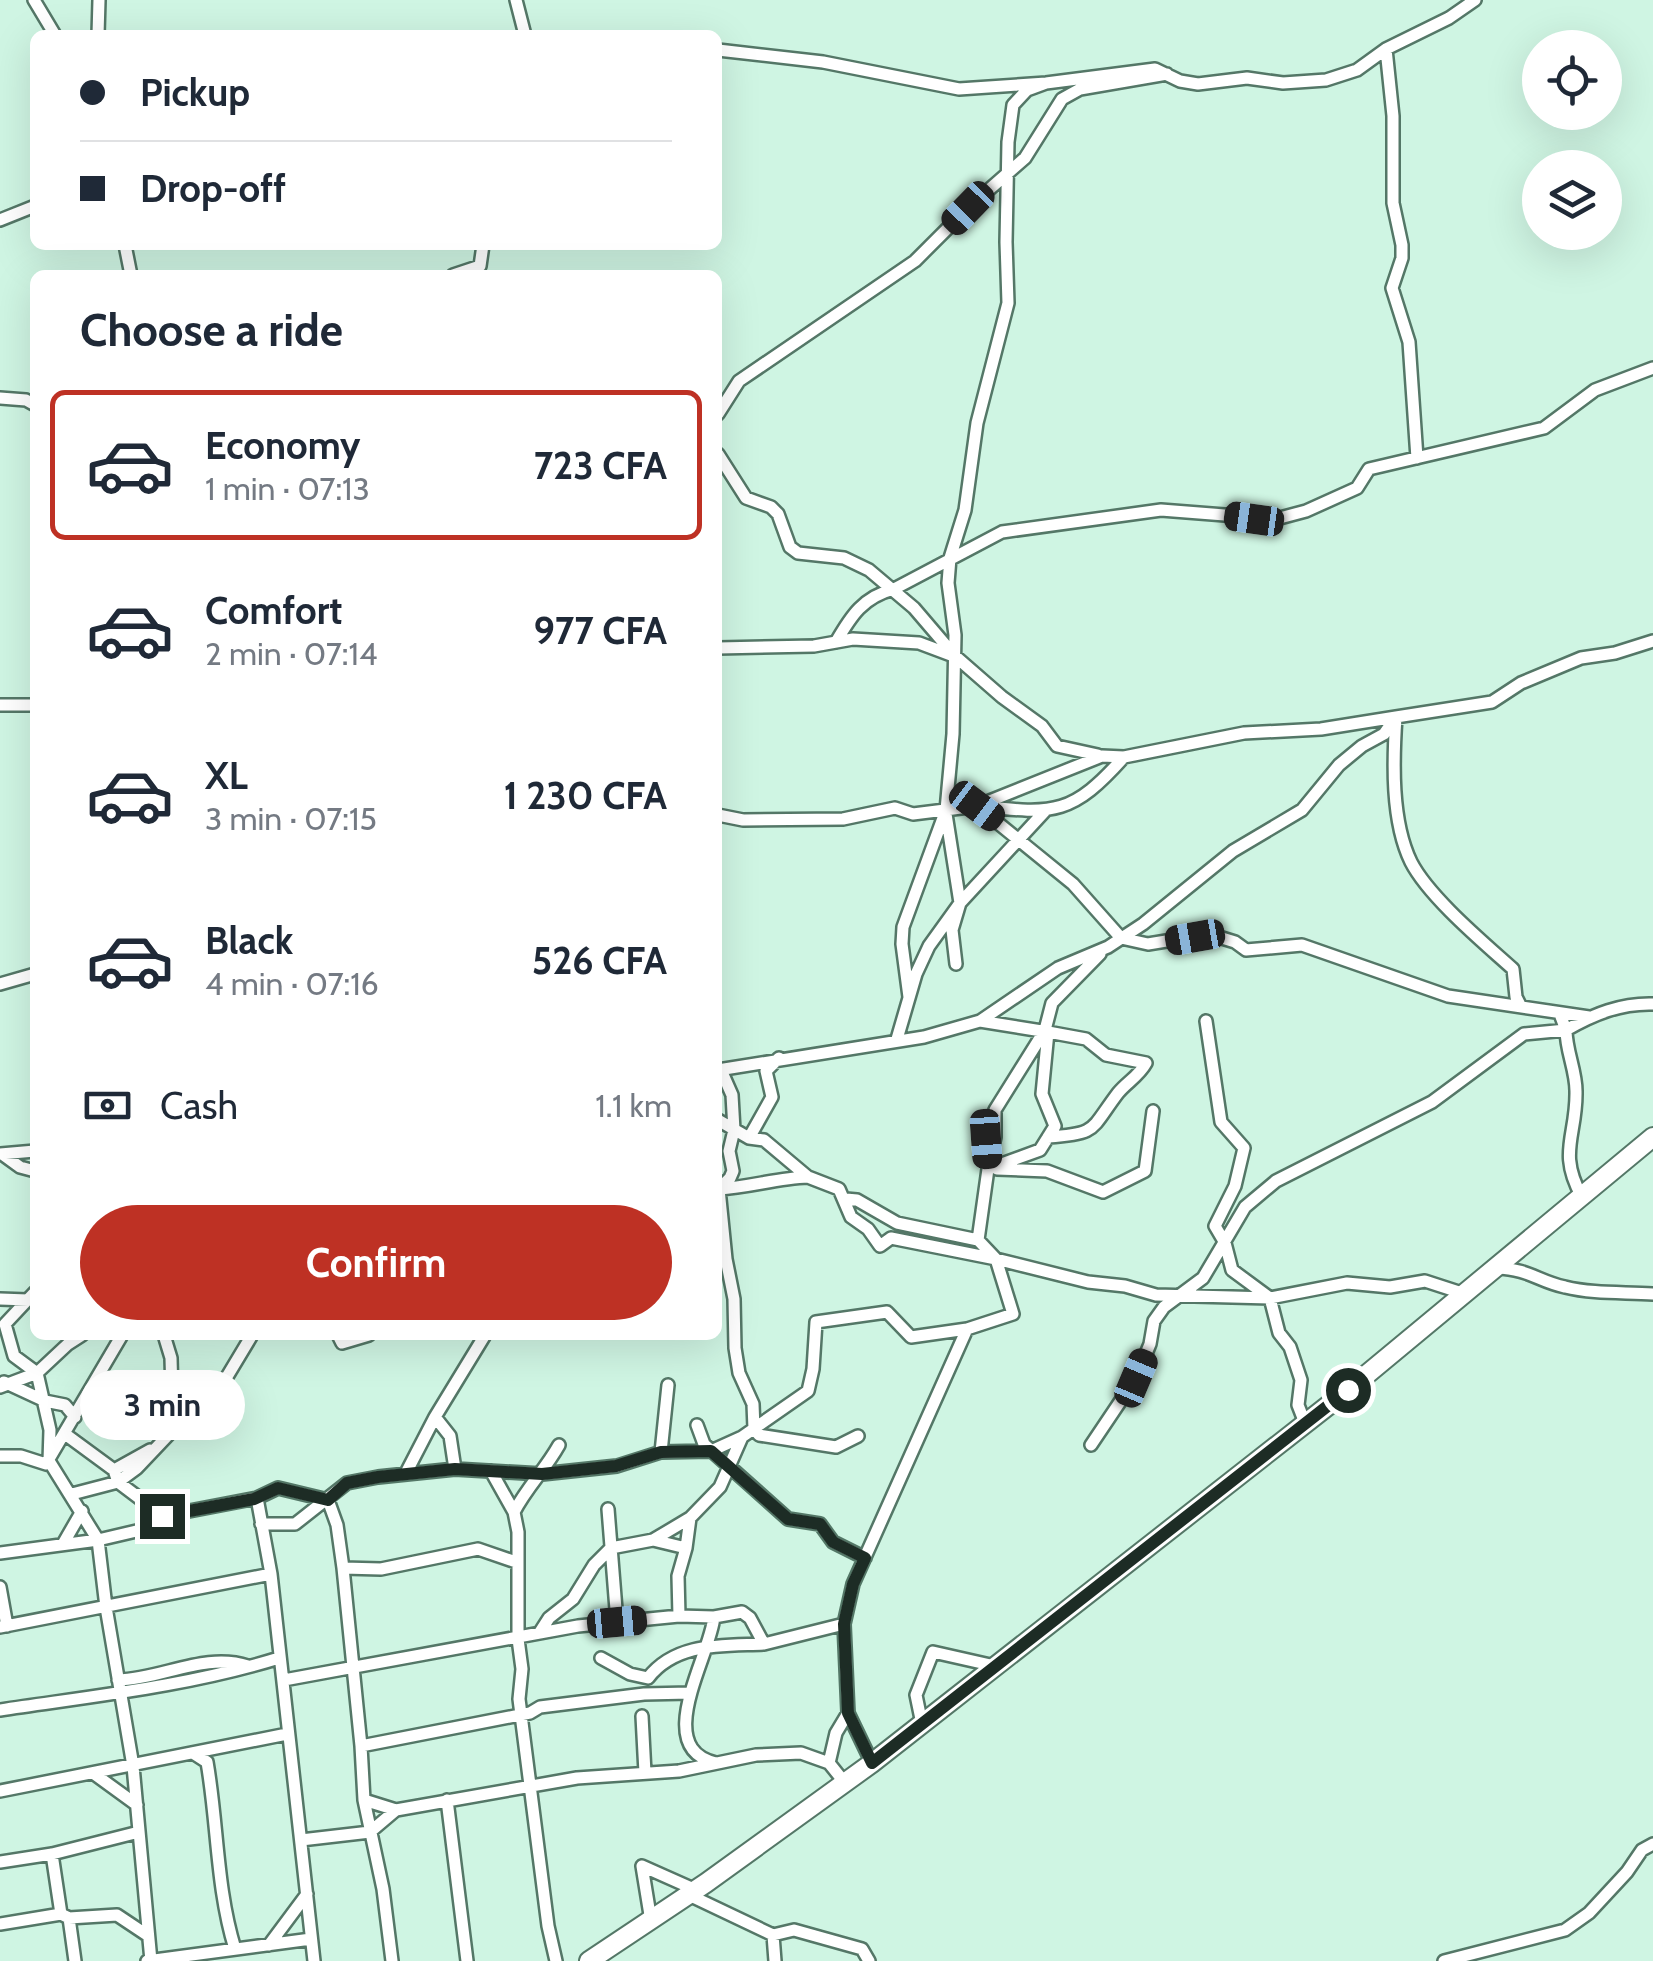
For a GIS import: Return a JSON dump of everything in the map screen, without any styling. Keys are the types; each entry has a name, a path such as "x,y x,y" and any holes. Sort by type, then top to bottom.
{"highway":[{"path":"589,1961 845,1784 1305,1424 1653,1137"}],"street":[{"path":"34,0 52,30"},
{"path":"98,30 100,0"},
{"path":"516,0 524,30"},
{"path":"722,50 823,62 960,89 1155,69 1198,84 1246,78 1284,83 1326,80 1356,70 1475,0"},
{"path":"1386,49 1393,116 1393,203 1402,245 1392,288 1409,342 1417,458"},
{"path":"722,406 739,381 915,261 1024,158 1062,99 1080,89 1167,74"},
{"path":"956,964 952,930 960,903 946,810 955,656 948,583 950,558 965,510 977,423 1008,303 1006,242 1013,105 1028,90 1046,83"},
{"path":"0,220 30,208"},
{"path":"468,270 480,266 482,250"},
{"path":"836,642 852,613 876,594 1002,532 1161,510 1276,519 1306,511 1357,488 1369,469 1395,460 1544,428 1595,390 1653,368"},
{"path":"0,398 30,403"},
{"path":"722,460 746,498 771,507 778,514 790,547 798,553 844,558 894,588 955,656 1042,726 1057,746 1102,756 1124,757 1244,733 1321,729 1492,702 1521,683 1581,658 1653,641"},
{"path":"722,648 814,646 854,639 919,643 955,656"},
{"path":"0,705 30,705"},
{"path":"722,1069 924,1037 980,1021 1058,968 1122,938 1254,836 1302,810 1339,766 1384,734 1396,716"},
{"path":"1396,716 1393,790 1412,862 1441,900 1513,969 1520,1004"},
{"path":"977,806 1102,756"},
{"path":"722,816 743,820 844,820 895,808 913,814 977,806 1055,810 1091,790 1124,757"},
{"path":"977,806 1073,884 1122,938 1148,944 1209,934 1246,950 1302,944 1448,996 1589,1017"},
{"path":"909,997 903,928 946,810"},
{"path":"897,1040 929,946 960,903 1045,811"},
{"path":"988,1169 1040,1150 1055,1126 1042,1094 1052,1002 1108,946"},
{"path":"0,984 30,975"},
{"path":"1091,1445 1136,1378 1150,1344 1154,1321 1164,1307 1203,1278 1246,1207 1276,1181 1432,1102 1524,1034 1566,1030 1629,1003 1653,1004"},
{"path":"1560,1014 1576,1085 1576,1116 1568,1144 1569,1174 1582,1196"},
{"path":"980,1021 1086,1040 1106,1056 1146,1063 1119,1091 1103,1118 1084,1135 1048,1137"},
{"path":"1206,1021 1221,1122 1244,1148 1235,1186 1215,1226 1225,1242 1232,1270 1270,1298 1279,1333 1290,1347 1301,1380 1298,1405 1305,1424"},
{"path":"978,1240 988,1169 986,1139 995,1110 1047,1031"},
{"path":"749,1138 772,1097 766,1071 779,1058"},
{"path":"722,1076 732,1095 734,1130 729,1140 733,1171 722,1186"},
{"path":"988,1169 1048,1171 1104,1192 1145,1171 1153,1112"},
{"path":"722,1122 749,1138 764,1140 808,1177 839,1189 851,1217 868,1229 880,1246 891,1238 1156,1295 1270,1298 1347,1282 1390,1288 1425,1281 1465,1294"},
{"path":"1,1154 30,1151"},
{"path":"1,1154 30,1169"},
{"path":"722,1190 808,1177"},
{"path":"260,1524 294,1524 347,1483 406,1473 455,1469 542,1474 616,1466 661,1452 711,1451 742,1437 808,1391 816,1322 887,1312 911,1337 966,1329 1013,1314 996,1259 978,1240 897,1224 857,1200 846,1199"},
{"path":"722,1225 734,1299 734,1348 753,1404 754,1429 759,1434 836,1447 858,1436"},
{"path":"1496,1268 1530,1272 1572,1289 1653,1294"},
{"path":"1631,1292 1653,1282"},
{"path":"0,1298 30,1296"},
{"path":"30,1297 5,1324 14,1356 38,1373 45,1401 49,1461 98,1540 132,1766 149,1961 311,1939"},
{"path":"872,1763 848,1713 844,1624 853,1584 966,1329"},
{"path":"2,1383 38,1373 76,1340"},
{"path":"0,1456 22,1456 46,1464 119,1340"},
{"path":"165,1340 170,1358 173,1430"},
{"path":"72,1494 137,1468 173,1430 213,1400 249,1340"},
{"path":"406,1473 435,1417 486,1340"},
{"path":"2,1383 65,1405 75,1417"},
{"path":"661,1452 668,1384"},
{"path":"435,1417 450,1436 455,1469"},
{"path":"697,1425 704,1444 788,1519 820,1524 833,1542 865,1558"},
{"path":"65,1434 162,1516"},
{"path":"540,1632 549,1618 573,1599 594,1565 611,1548 653,1540 690,1518 720,1487 742,1437"},
{"path":"514,1512 529,1484 542,1474 559,1445"},
{"path":"491,1470 514,1512 518,1532 523,1714 548,1926 556,1961"},
{"path":"162,1516 257,1498 278,1488 328,1500"},
{"path":"257,1498 271,1574 314,1961"},
{"path":"328,1500 337,1525 354,1666 364,1800 383,1889 392,1961"},
{"path":"608,1509 617,1622"},
{"path":"63,1544 82,1511"},
{"path":"0,1553 98,1540 158,1526 162,1516"},
{"path":"680,1616 678,1576 690,1518"},
{"path":"653,1540 686,1548"},
{"path":"342,1568 382,1568 478,1548 516,1562"},
{"path":"0,1587 4,1627 271,1574"},
{"path":"573,1599 575,1622"},
{"path":"561,1609 575,1622"},
{"path":"284,1680 518,1639 575,1622 714,1617 742,1612 750,1618 764,1644"},
{"path":"714,1617 712,1634 684,1714 690,1748 701,1760 720,1764"},
{"path":"601,1658 630,1674 648,1678 668,1659 706,1646 764,1644 844,1624"},
{"path":"922,1724 916,1695 934,1652 994,1666"},
{"path":"0,1710 120,1686 252,1667 279,1658"},
{"path":"362,1746 523,1714 540,1707 619,1696 690,1692"},
{"path":"829,1764 836,1733 848,1713"},
{"path":"642,1716 645,1773"},
{"path":"0,1791 287,1734"},
{"path":"364,1800 396,1810 531,1786 720,1764 756,1755 801,1753 829,1764 845,1784"},
{"path":"193,1754 206,1762 215,1808 216,1859 224,1914 236,1949"},
{"path":"92,1774 136,1805"},
{"path":"447,1800 468,1961"},
{"path":"301,1840 370,1832 396,1810"},
{"path":"0,1862 52,1854 139,1832"},
{"path":"1444,1961 1565,1930 1589,1913 1642,1850 1653,1844"},
{"path":"52,1854 75,1961"},
{"path":"651,1921 642,1866 773,1935 794,1930 862,1950 870,1961"},
{"path":"268,1945 306,1894"},
{"path":"0,1924 117,1915 146,1935"},
{"path":"773,1935 774,1961"}],"route":[{"path":"162,1516 254,1499 278,1488 328,1500 347,1483 378,1477 455,1469 542,1474 616,1466 661,1452 711,1451 788,1519 820,1524 833,1542 865,1558 853,1584 844,1624 848,1713 872,1763 1348,1390"}]}
